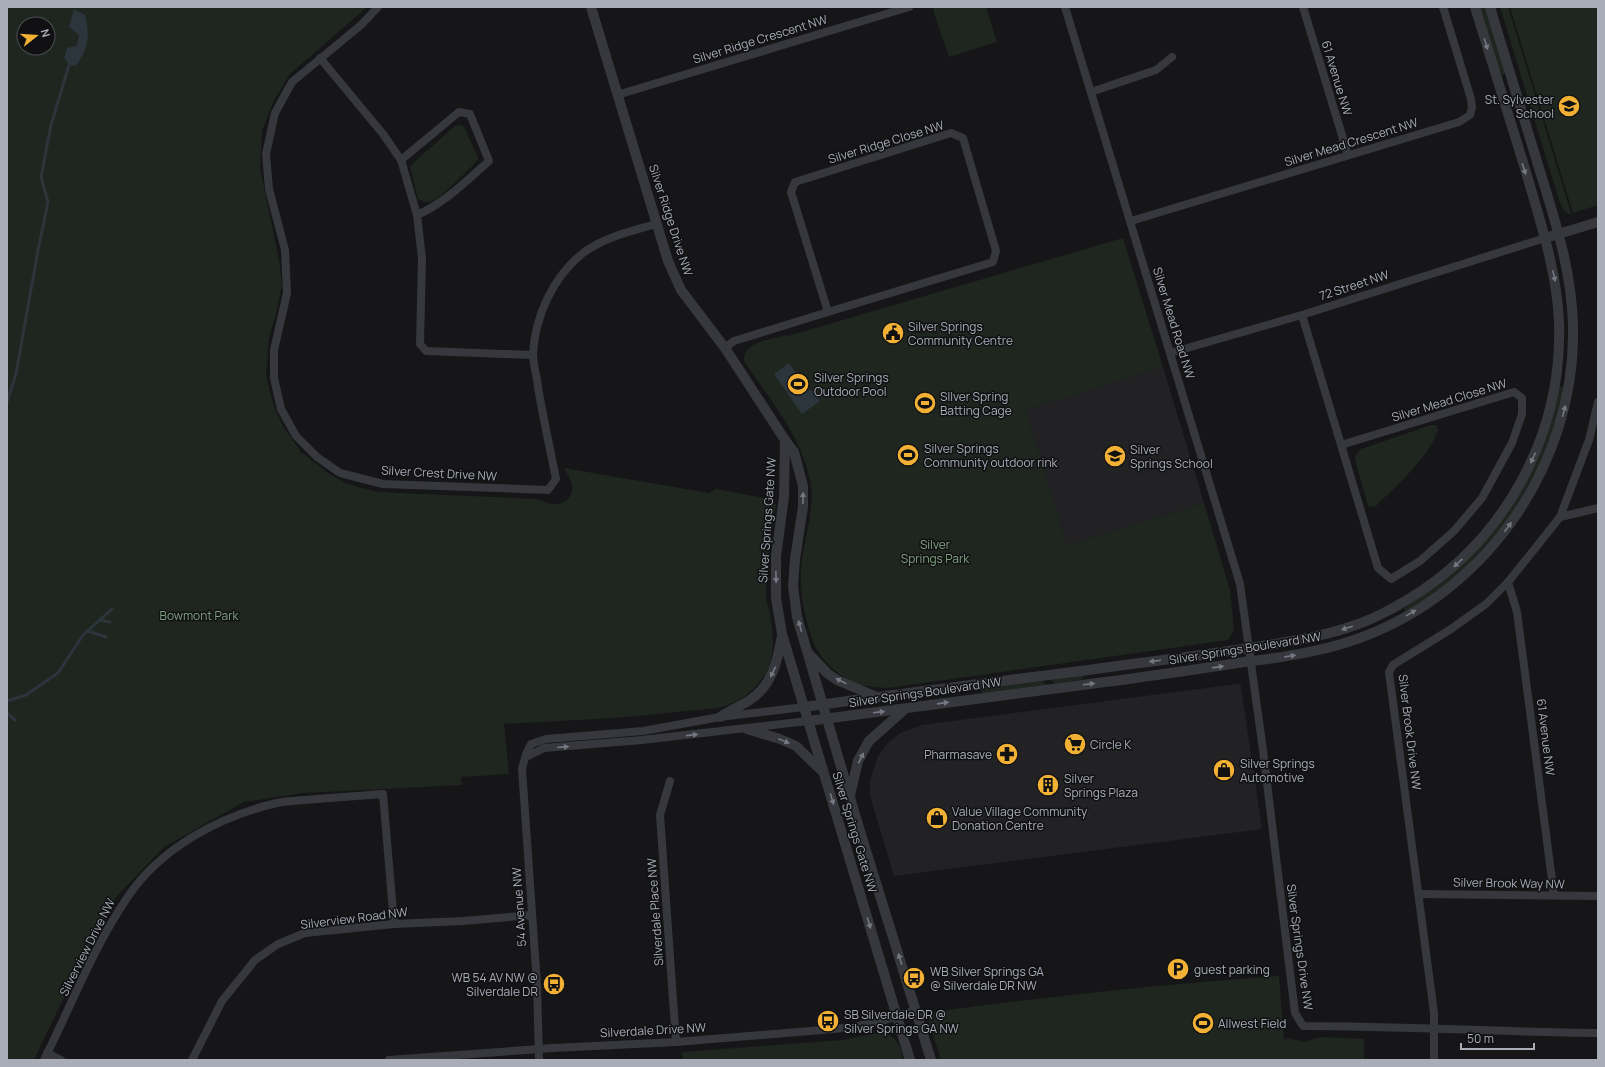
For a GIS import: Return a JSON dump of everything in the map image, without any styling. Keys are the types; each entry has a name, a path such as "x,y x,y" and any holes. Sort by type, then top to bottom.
{"street":[{"name":"Silver Crest Drive NW","path":"378,7 361,25 292,82 275,113 266,154 269,189 284,250 287,293 274,350 274,378 282,409 296,436 317,457 340,473 383,484 548,490 556,479 544,422 533,355 537,323 550,292 568,268 584,253 609,239 656,224"},
{"name":"Silver Ridge Drive NW","path":"591,7 668,261 681,290 725,348 785,440"},
{"name":"Silver Ridge Crescent NW","path":"617,95 909,7"},
{"name":"Silver Mead Road NW","path":"1065,7 1240,584 1249,648"},
{"name":"61 Avenue NW","path":"1303,7 1348,155"},
{"name":"Silver Mead Crescent NW","path":"1131,221 1459,122 1470,115 1472,107 1471,99 1443,7"},
{"name":"Silver Springs Boulevard NW","path":"526,755 531,744 546,739 643,731 720,717 1249,648 1318,637 1359,624 1389,611 1424,590 1445,574 1468,553 1502,513 1520,485 1536,450 1549,414 1556,377 1559,339 1558,302 1554,275 1475,7"},
{"name":"Silver Springs Boulevard NW","path":"526,755 544,748 747,729 1171,674 1294,656 1345,643 1386,627 1420,608 1450,588 1495,544 1526,501 1542,472 1560,426 1569,387 1573,347 1570,282 1559,234 1490,7"},
{"path":"1092,92 1156,70 1172,57"},
{"path":"320,58 383,134 401,160 417,215 422,258 420,344 426,351 533,355"},
{"path":"401,160 459,112 470,114 489,161 451,196 430,210 417,215"},
{"name":"Silver Ridge Close NW","path":"725,348 734,341 993,262 996,251 963,138 951,133 796,182 791,192 828,312"},
{"path":"1544,238 1598,222"},
{"name":"72 Street NW","path":"1170,353 1302,315 1544,238"},
{"name":"Silver Mead Close NW","path":"1302,315 1341,445 1378,568 1391,579 1420,561 1454,531 1482,498 1512,444 1522,414 1522,398 1514,392 1341,445"},
{"name":"Silver Brook Drive NW","path":"1434,1060 1434,1013 1389,672 1393,665 1451,629 1486,604 1508,582 1560,517 1589,440 1598,402"},
{"name":"Silver Springs Gate NW","path":"785,440 784,497 776,556 776,598 782,634 910,1060"},
{"name":"Silver Springs Gate NW","path":"785,440 794,452 803,486 803,507 795,558 794,586 798,617 826,719 931,1060"},
{"path":"1560,517 1598,508"},
{"name":"61 Avenue NW","path":"1508,582 1517,612 1554,895"},
{"path":"720,717 760,692 768,682 775,668 782,634"},
{"name":"Silver Springs Drive NW","path":"1249,648 1295,1013 1303,1026 1370,1026 1598,1033"},
{"path":"807,652 827,673 837,680 877,697"},
{"path":"850,795 858,761 869,742 905,708"},
{"path":"747,729 780,739 796,746 824,773"},
{"name":"54 Avenue NW","path":"526,755 522,769 537,984 540,1049 539,1060"},
{"name":"Silverdale Place NW","path":"670,781 660,815 676,1042"},
{"name":"Silverview Drive NW","path":"46,1057 108,928 132,892 145,876 168,854 195,835 224,820 251,810 279,803 383,794 394,924"},
{"name":"Silver Brook Way NW","path":"1419,894 1598,896"},
{"name":"Silverview Road NW","path":"192,1060 222,1001 255,960 278,944 305,933 394,924 463,922 532,915"},
{"name":"Silverdale Drive NW","path":"389,1060 540,1049 676,1042 854,1027 915,1010"},
{"path":"46,1057 61,1060"}],"shaded area":[{"path":"74,9 85,15 88,30 84,53 76,66 69,65 64,58 67,48 77,46 79,35 69,27"},
{"path":"789,363 809,391 812,390 820,401 802,414 774,374"},
{"name":"Silver Springs School","path":"1163,367 1204,503 1067,545 1026,410"},
{"path":"1240,684 1241,687 1262,829 894,876 870,796 870,780 878,756 889,742 900,733 922,725"}],"green space":[{"name":"Bowmont Park","path":"7,7 367,7 290,74 273,102 262,131 260,168 279,260 282,284 276,314 269,337 266,375 274,407 283,426 301,452 328,473 347,484 378,492 536,499 549,504 559,504 569,497 572,490 571,481 564,468 709,493 716,489 770,499 770,503 776,504 766,593 773,639 771,662 765,678 763,677 749,693 732,703 718,708 615,718 504,724 509,774 461,777 462,785 303,793 244,802 164,847 116,897 79,966 34,1060 7,1060"},
{"path":"934,7 986,7 997,42 949,57 933,10"},
{"path":"1479,7 1486,7 1507,73 1502,75 1494,57"},
{"path":"1500,7 1508,7 1571,213 1570,215 1564,211 1559,200"},
{"name":"St. Sylvester School","path":"1510,7 1598,7 1598,205 1573,213"},
{"path":"460,125 464,127 476,153 478,158 476,162 434,200 427,202 418,199 410,167 455,126"},
{"name":"Silver Springs Park","path":"1123,238 1163,367 1026,410 1067,545 1204,503 1230,590 1234,630 1228,640 888,688 861,685 838,673 820,655 816,648 804,612 801,587 801,570 811,502 810,480 806,465 792,433 744,361 745,354 748,349 759,342 788,336"},
{"path":"1558,386 1563,387 1561,405 1547,452 1507,522 1456,578 1407,613 1404,609 1436,585 1502,519"},
{"path":"1431,425 1436,425 1438,430 1428,450 1411,471 1376,506 1368,506 1355,456 1361,449"},
{"path":"1082,674 1083,679 1055,684 1050,679"},
{"path":"1039,680 1046,685 982,694 981,689 997,686"},
{"path":"1279,976 1284,1040 1288,1038 1304,1042 1320,1037 1364,1039 1364,1060 941,1060 926,1013 1102,992"},
{"path":"882,1032 898,1042 904,1060 683,1060 682,1052 843,1040"}],"waterway":[{"path":"7,402 16,374 48,202 41,177 51,125 69,65"},
{"path":"7,701 26,695 58,673 83,635 112,609"},
{"path":"100,620 110,622"},
{"path":"88,631 106,637"},
{"path":"7,713 15,720"}],"place":[{"name":"St. Sylvester School","path":"1569,106"},
{"name":"Silver Springs Community Centre","path":"893,333"},
{"name":"Silver Springs Outdoor Pool","path":"798,384"},
{"name":"SIlver Spring Batting Cage","path":"925,403"},
{"name":"Silver Springs Community outdoor rink","path":"908,455"},
{"name":"Silver Springs School","path":"1115,456"},
{"name":"Circle K","path":"1075,744"},
{"name":"Pharmasave","path":"1007,754"},
{"name":"Silver Springs Automotive","path":"1224,770"},
{"name":"Silver Springs Plaza","path":"1048,785"},
{"name":"Value Village Community Donation Centre","path":"937,818"},
{"name":"guest parking","path":"1178,969"},
{"name":"WB Silver Springs GA @ Silverdale DR NW","path":"914,978"},
{"name":"WB 54 AV NW @ Silverdale DR","path":"554,984"},
{"name":"SB Silverdale DR @ Silver Springs GA NW","path":"828,1021"},
{"name":"Allwest Field","path":"1203,1023"}]}
